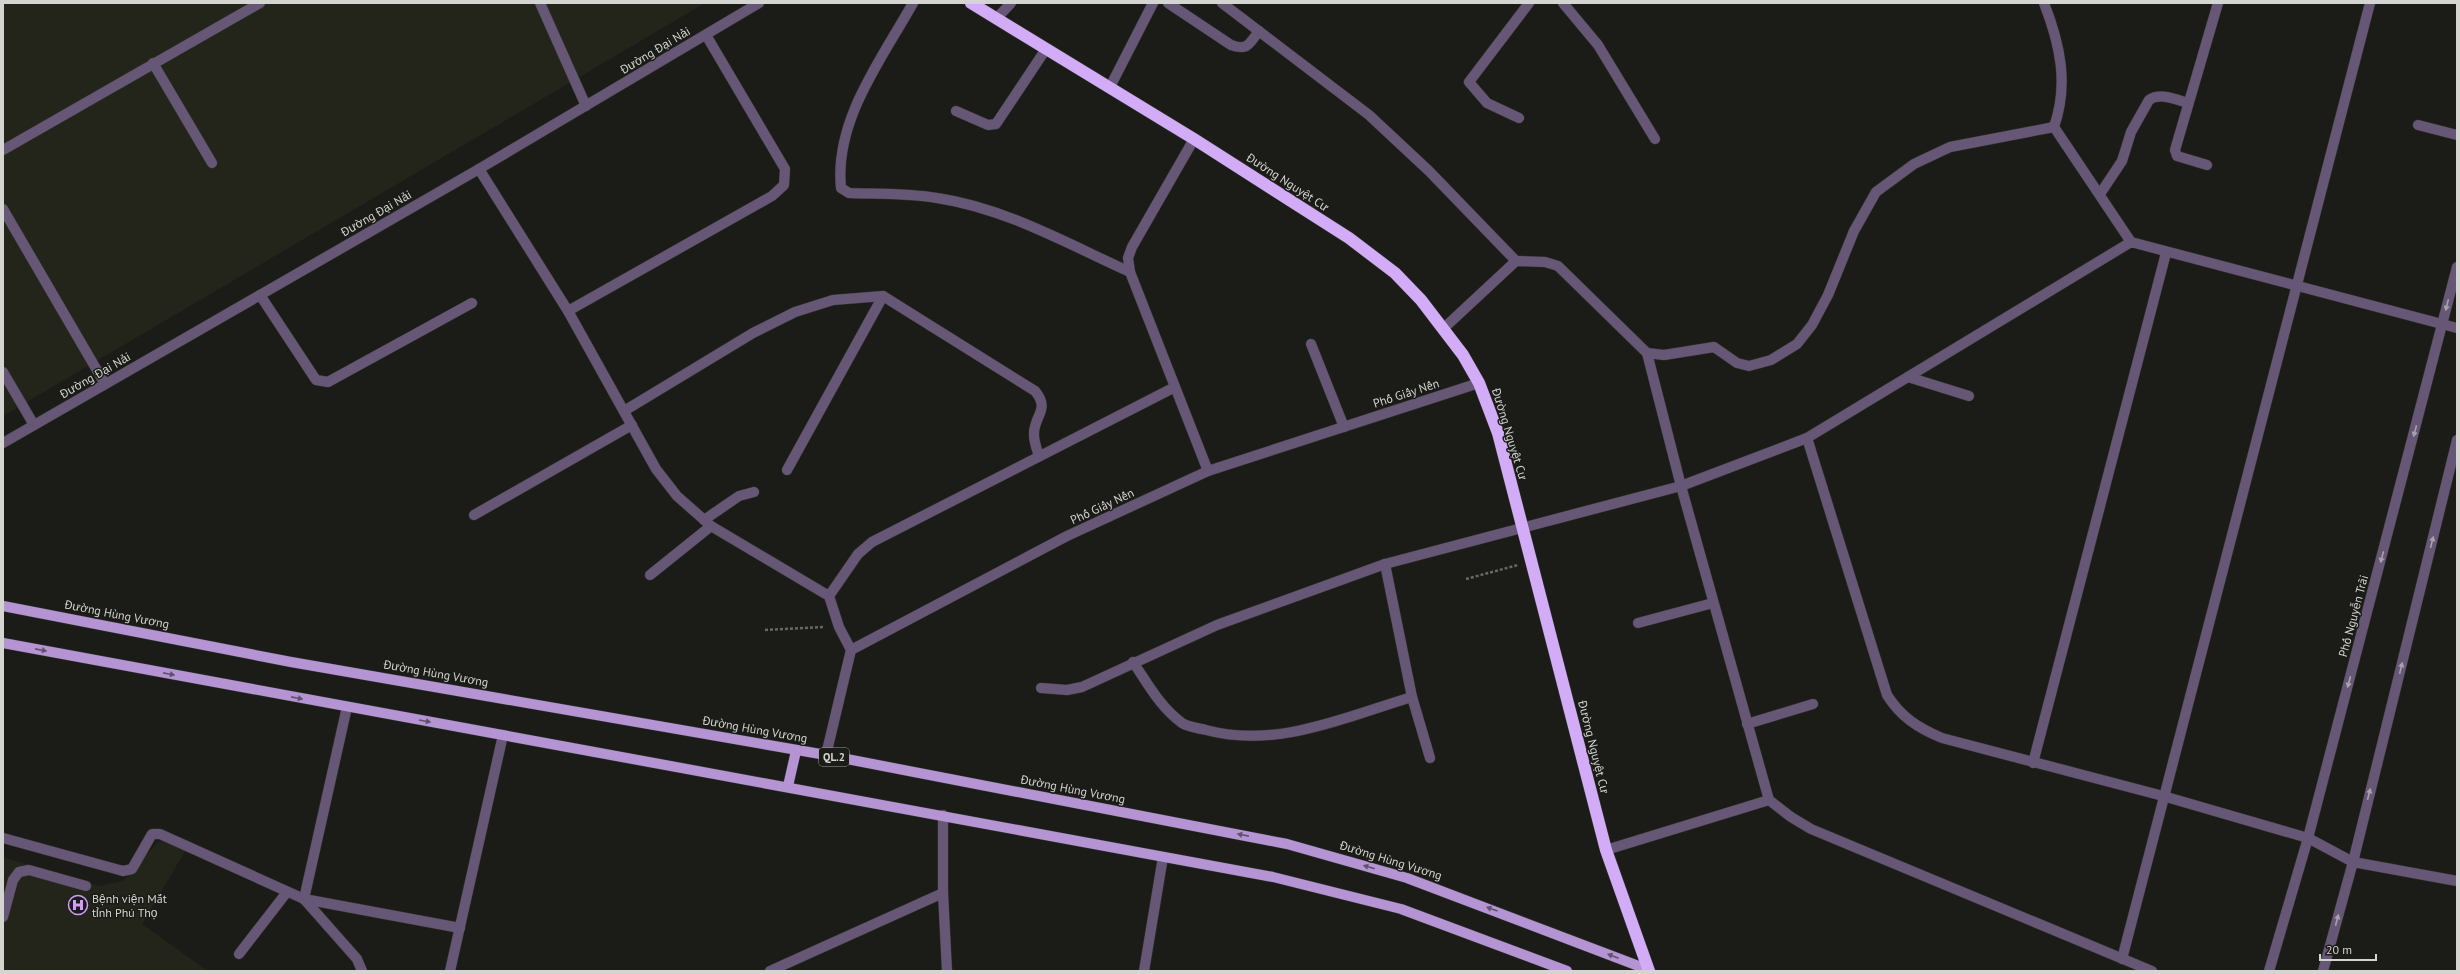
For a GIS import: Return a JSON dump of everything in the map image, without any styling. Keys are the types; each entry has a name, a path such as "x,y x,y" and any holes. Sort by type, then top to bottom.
{"highway":[{"name":"Đường Nguyệt Cư","path":"971,3 1194,139 1349,238 1395,273 1444,328 1479,383 1490,409 1523,527 1606,850 1650,971"}],"main road":[{"name":"Đường Hùng Vương","path":"3,606 291,662 826,755 1287,844 1408,878 1650,971"},
{"path":"3,643 347,707 788,786 1273,877 1401,909 1567,971"},
{"path":"788,786 796,751"}],"street":[{"path":"3,150 260,3"},
{"path":"540,3 586,106"},
{"name":"Đường Đại Nải","path":"3,443 479,169 760,3"},
{"path":"913,3 856,104 846,131 841,188 849,193 936,198 978,207 1015,220 1130,272"},
{"path":"996,18 1011,3"},
{"path":"1110,87 1153,3"},
{"path":"1168,3 1231,45 1241,48 1247,46 1259,31"},
{"path":"1222,3 1369,115 1429,171 1516,261 1545,262 1558,266 1648,353 1680,486 1769,800 1791,817 1811,829 2152,971"},
{"path":"1518,118 1487,103 1469,82 1529,3"},
{"path":"1563,3 1598,45 1655,139"},
{"path":"2044,3 2055,32 2062,70 2061,107 2054,127"},
{"path":"2207,165 2178,156 2176,152 2188,103 2218,3"},
{"path":"2122,959 2163,796 2370,3"},
{"path":"568,311 772,196 784,185 785,169 706,35"},
{"path":"956,111 988,125 996,124 1046,49"},
{"path":"153,63 212,162"},
{"path":"2100,194 2122,161 2131,132 2149,100 2154,96 2160,96 2188,103"},
{"path":"2418,125 2457,135"},
{"path":"2054,127 2131,242 2296,287 2457,328"},
{"path":"1648,353 1664,355 1714,347 1737,364 1749,366 1771,360 1797,344 1812,325 1828,295 1854,231 1876,192 1914,164 1950,146 2054,127"},
{"path":"1194,139 1132,247 1128,258 1130,272 1208,470"},
{"path":"479,169 568,311 656,469 677,496 708,523 829,596 839,627 851,650 826,755"},
{"path":"3,209 105,384"},
{"path":"1041,688 1067,690 1082,687 1133,662 1217,625 1385,564 1680,486 1807,438 2131,242"},
{"path":"2034,763 2166,252"},
{"path":"1444,328 1516,261"},
{"name":"Phố Nguyễn Trãi","path":"2270,971 2308,838 2457,267"},
{"path":"260,295 316,380 328,382 472,303"},
{"path":"624,411 753,333 795,312 833,300 883,296 1035,391 1042,399 1042,408 1034,434 1039,456"},
{"path":"787,470 883,296"},
{"path":"1311,344 1344,427"},
{"path":"3,372 34,425"},
{"path":"1908,378 1969,396"},
{"name":"Phố Giấy Nến","path":"851,650 1067,536 1208,470 1479,383"},
{"path":"829,596 858,554 872,542 1175,387"},
{"path":"474,514 632,424"},
{"path":"1807,438 1887,695 1896,710 1910,722 1942,738 2163,796 2308,838 2353,862 2457,881"},
{"path":"2323,971 2353,862 2457,440"},
{"path":"650,575 739,496 754,492"},
{"path":"1385,564 1412,697 1430,758"},
{"path":"1638,623 1712,603"},
{"path":"1133,662 1161,704 1184,724 1220,734 1257,738 1301,732 1412,697"},
{"path":"1747,724 1813,704"},
{"path":"304,899 347,707"},
{"path":"450,971 503,734"},
{"path":"1606,850 1769,800"},
{"path":"943,815 943,893 947,971"},
{"path":"3,838 123,871 132,869 152,834 160,834 304,899 460,928"},
{"path":"1144,971 1163,857"},
{"path":"3,918 13,880 19,872 29,870 86,886"},
{"path":"239,954 287,892"},
{"path":"770,971 943,893"},
{"path":"304,899 357,960 362,971"}],"path":[{"path":"1466,579 1532,562"},
{"path":"764,630 839,627"}],"shaded area":[{"path":"3,3 705,3 3,416"},
{"name":"Bệnh viện Mắt tỉnh Phú Thọ","path":"159,841 187,848 142,924 208,971 3,971 3,857 99,886 123,881"}],"place":[{"name":"Bệnh viện Mắt tỉnh Phú Thọ","path":"78,905"}]}
